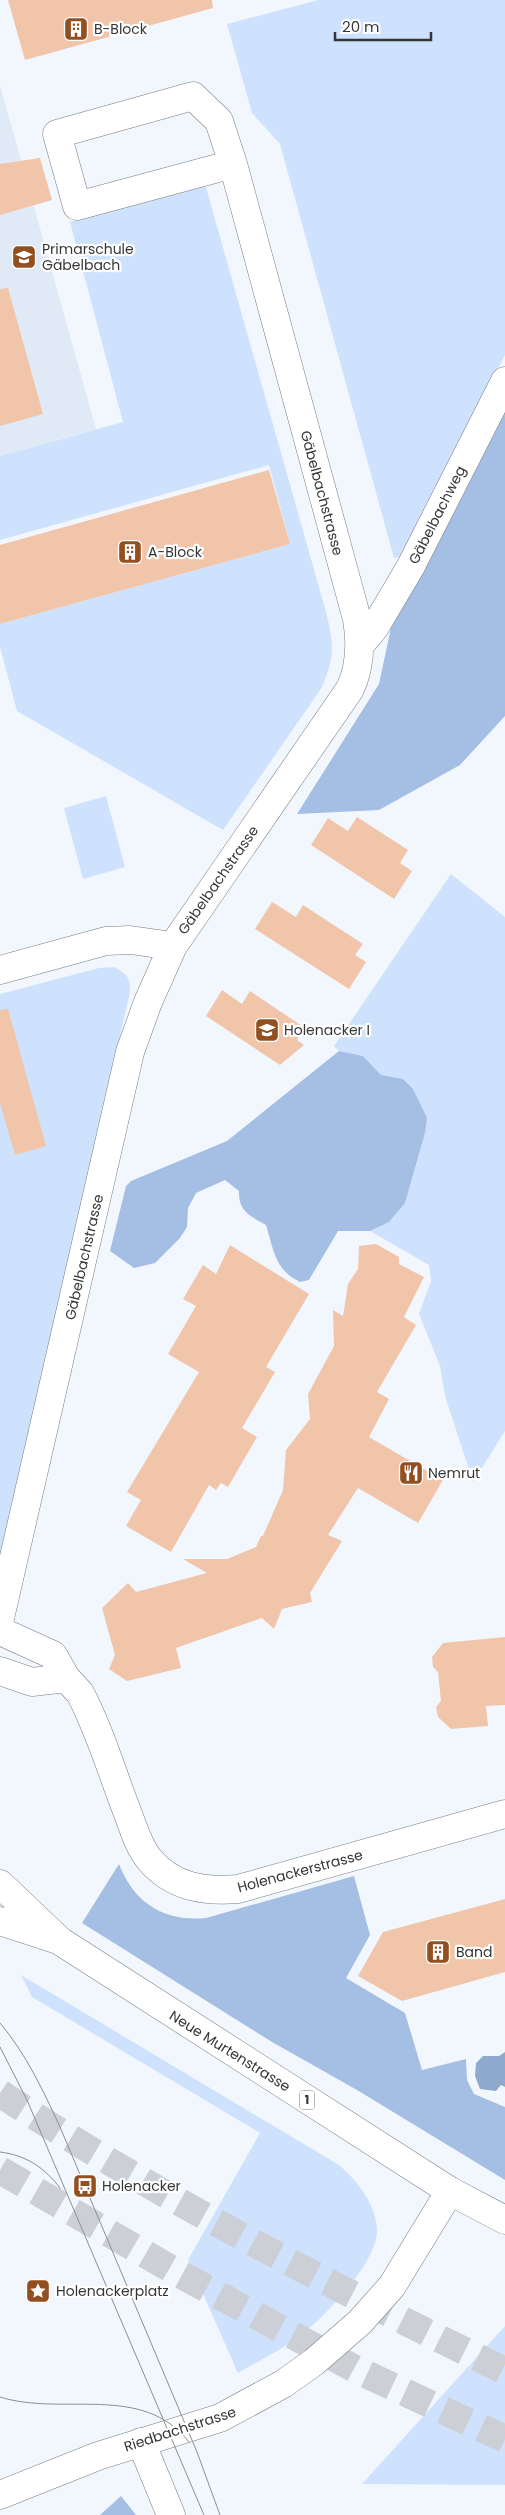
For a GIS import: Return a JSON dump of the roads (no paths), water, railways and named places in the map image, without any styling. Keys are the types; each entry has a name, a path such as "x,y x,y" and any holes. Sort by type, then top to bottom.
{"street":[{"name":"Gäbelbachstrasse","path":"0,1618 130,1052 148,1002 172,946 350,688 357,671 360,645 357,619 233,164 219,121 193,96 57,134 78,206 233,164"},
{"name":"Gäbelbachweg","path":"360,645 375,627 411,566 505,381"},
{"path":"0,970 106,941 130,940 172,946"},
{"name":"Holenackerstrasse","path":"0,1631 52,1655 66,1678 80,1693 136,1834 149,1858 167,1875 185,1885 213,1891 238,1889 505,1814"},
{"path":"0,1671 32,1682 66,1678"},
{"name":"Neue Murtenstrasse","path":"0,1884 60,1941 450,2191 505,2220"},
{"name":"Neue Murtenstrasse","path":"0,1921 60,1941"},
{"name":"Riedbachstrasse","path":"0,2495 98,2456 226,2416 283,2384 314,2362 360,2322 392,2286 450,2191"},
{"path":"141,2442 171,2515"}],"tunnel":[{"path":"0,2093 135,2177 198,2212 329,2282 505,2371"},
{"path":"0,2170 178,2273 355,2369 505,2439"}],"tram line":[{"path":"0,2023 26,2060 60,2127 197,2452 220,2515"},
{"path":"0,2047 27,2100 204,2515"},
{"path":"0,2152 26,2159 48,2174 60,2188"},
{"path":"0,2397 24,2402 49,2404 100,2404 148,2412 170,2424 189,2442"}],"place":[{"name":"B-Block","path":"76,29"},
{"name":"Primarschule Gäbelbach","path":"24,257"},
{"name":"A-Block","path":"130,552"},
{"name":"Holenacker I","path":"267,1030"},
{"name":"Nemrut","path":"411,1473"},
{"name":"Band","path":"438,1952"},
{"name":"Holenacker","path":"85,2186"},
{"name":"Holenackerplatz","path":"38,2291"}]}
